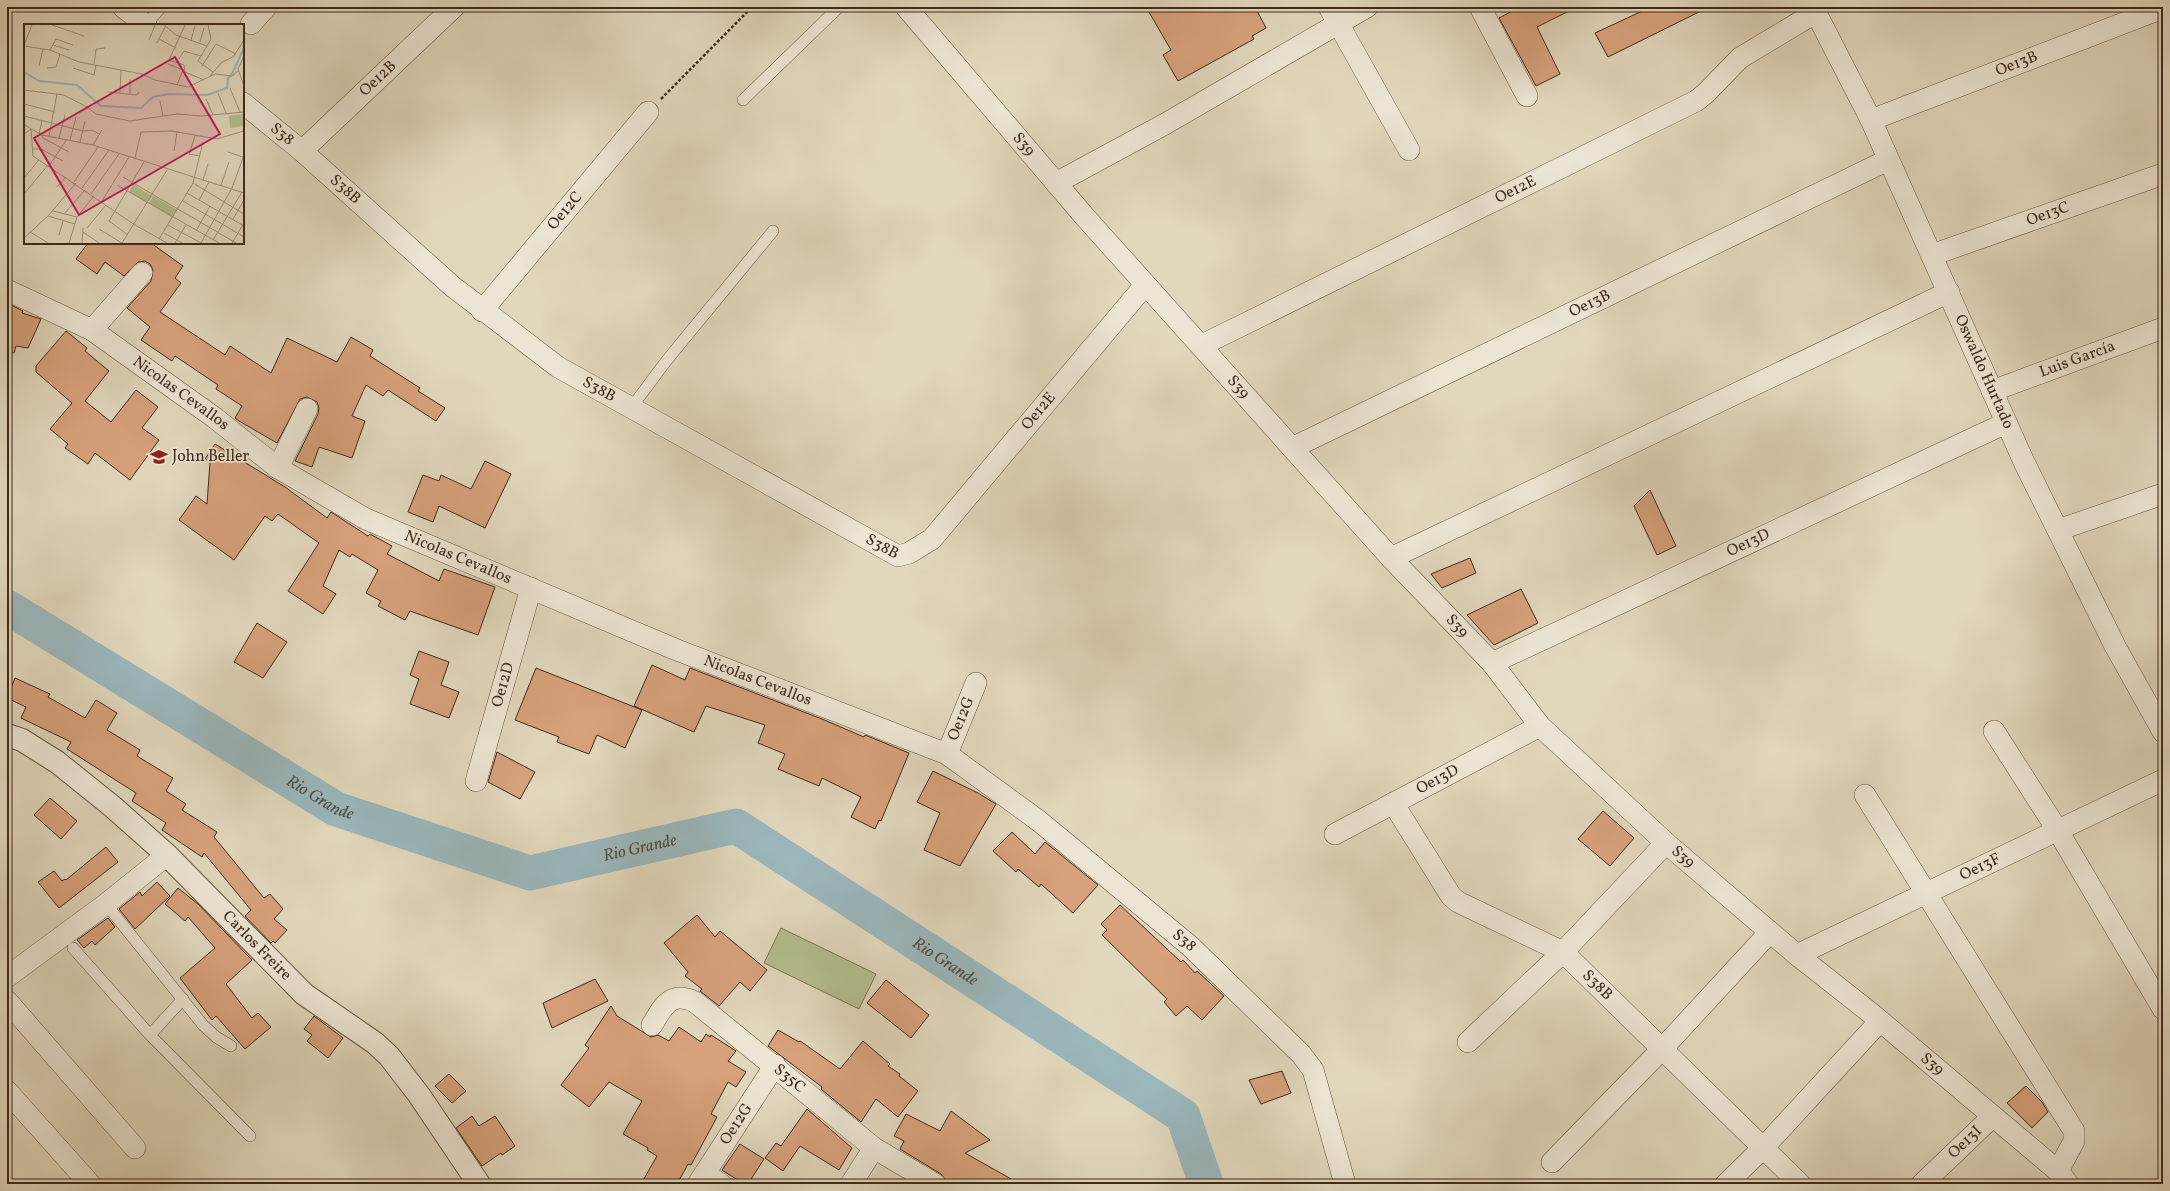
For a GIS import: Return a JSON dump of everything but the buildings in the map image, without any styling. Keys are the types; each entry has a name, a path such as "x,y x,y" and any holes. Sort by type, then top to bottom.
{"street":[{"path":"124,7 145,24"},
{"path":"251,24 266,7"},
{"name":"Oe12B","path":"302,151 454,7"},
{"name":"S39","path":"906,7 1056,183 1145,284 1202,345 1391,558 1492,663 1540,726 1666,842 1770,932 1880,1021 2063,1178"},
{"path":"1056,183 1165,124 1334,15 1367,7"},
{"path":"1480,7 1528,96"},
{"name":"Oe13B","path":"1871,120 2163,8"},
{"name":"Oswaldo Hurtado","path":"1814,10 1871,120 2006,423 2115,646 2163,732"},
{"name":"Oe12E","path":"1202,345 1696,101 1705,94 1740,58 1814,10"},
{"path":"1334,15 1409,150"},
{"name":"S38","path":"244,104 302,151"},
{"name":"Oe12C","path":"482,311 648,112"},
{"name":"S38B","path":"302,151 452,286 482,311 558,368 898,556 909,554 932,538"},
{"name":"Oe13B","path":"1292,448 1888,160"},
{"name":"Oe13C","path":"1932,255 2163,174"},
{"path":"92,330 142,273"},
{"name":"Oe12E","path":"932,538 1145,284"},
{"name":"Nicolas Cevallos","path":"7,290 92,330 215,418 278,468 366,519 677,650 947,754"},
{"path":"1391,558 1948,292"},
{"name":"Luis García","path":"1992,391 2163,328"},
{"path":"278,468 307,409"},
{"name":"Oe13D","path":"1492,663 2006,423"},
{"path":"2058,530 2163,494"},
{"name":"Oe12D","path":"476,781 531,588"},
{"name":"Oe12G","path":"947,754 976,683"},
{"name":"Oe13D","path":"1335,834 1393,802 1540,726"},
{"path":"1994,731 2058,831 2163,1009"},
{"name":"Carlos Freire","path":"7,735 22,740 57,762 113,807 167,855 304,994 375,1043 389,1056 419,1095 479,1184"},
{"name":"S38","path":"947,754 1039,821 1190,946 1301,1054 1313,1070 1345,1184"},
{"name":"Oe13F","path":"1797,955 2163,780"},
{"path":"1865,795 2074,1131 2074,1141 2063,1178"},
{"name":"S38B","path":"1393,802 1451,896 1458,902 1563,952 1800,1184"},
{"path":"1468,1042 1563,952 1666,842"},
{"path":"7,976 106,904 167,855"},
{"path":"1552,1162 1662,1049 1770,932"},
{"name":"S35C","path":"652,1025 663,1006 671,1000 685,997 695,1002 874,1148 935,1184"},
{"path":"7,1001 135,1148"},
{"path":"1726,1184 1763,1148 1880,1021"},
{"name":"Oe12G","path":"708,1181 774,1065"},
{"path":"7,1091 90,1184"},
{"name":"Oe13I","path":"1922,1184 1992,1117"},
{"path":"850,1184 874,1148"}],"lane":[{"path":"147,24 161,7"},
{"path":"743,100 839,7"},
{"path":"631,408 667,360 773,231"},
{"path":"106,904 203,1025 216,1037 230,1046"},
{"path":"73,948 150,1035 250,1136"},
{"path":"150,1035 183,999"}],"path":[{"path":"648,112 752,7"}],"green space":[{"path":"781,928 876,974 859,1009 764,963"}],"waterway":[{"name":"Rio Grande","path":"7,607 336,809 530,873 736,826 1183,1116 1206,1184"}],"place":[{"name":"John Beller","path":"159,457"}]}
